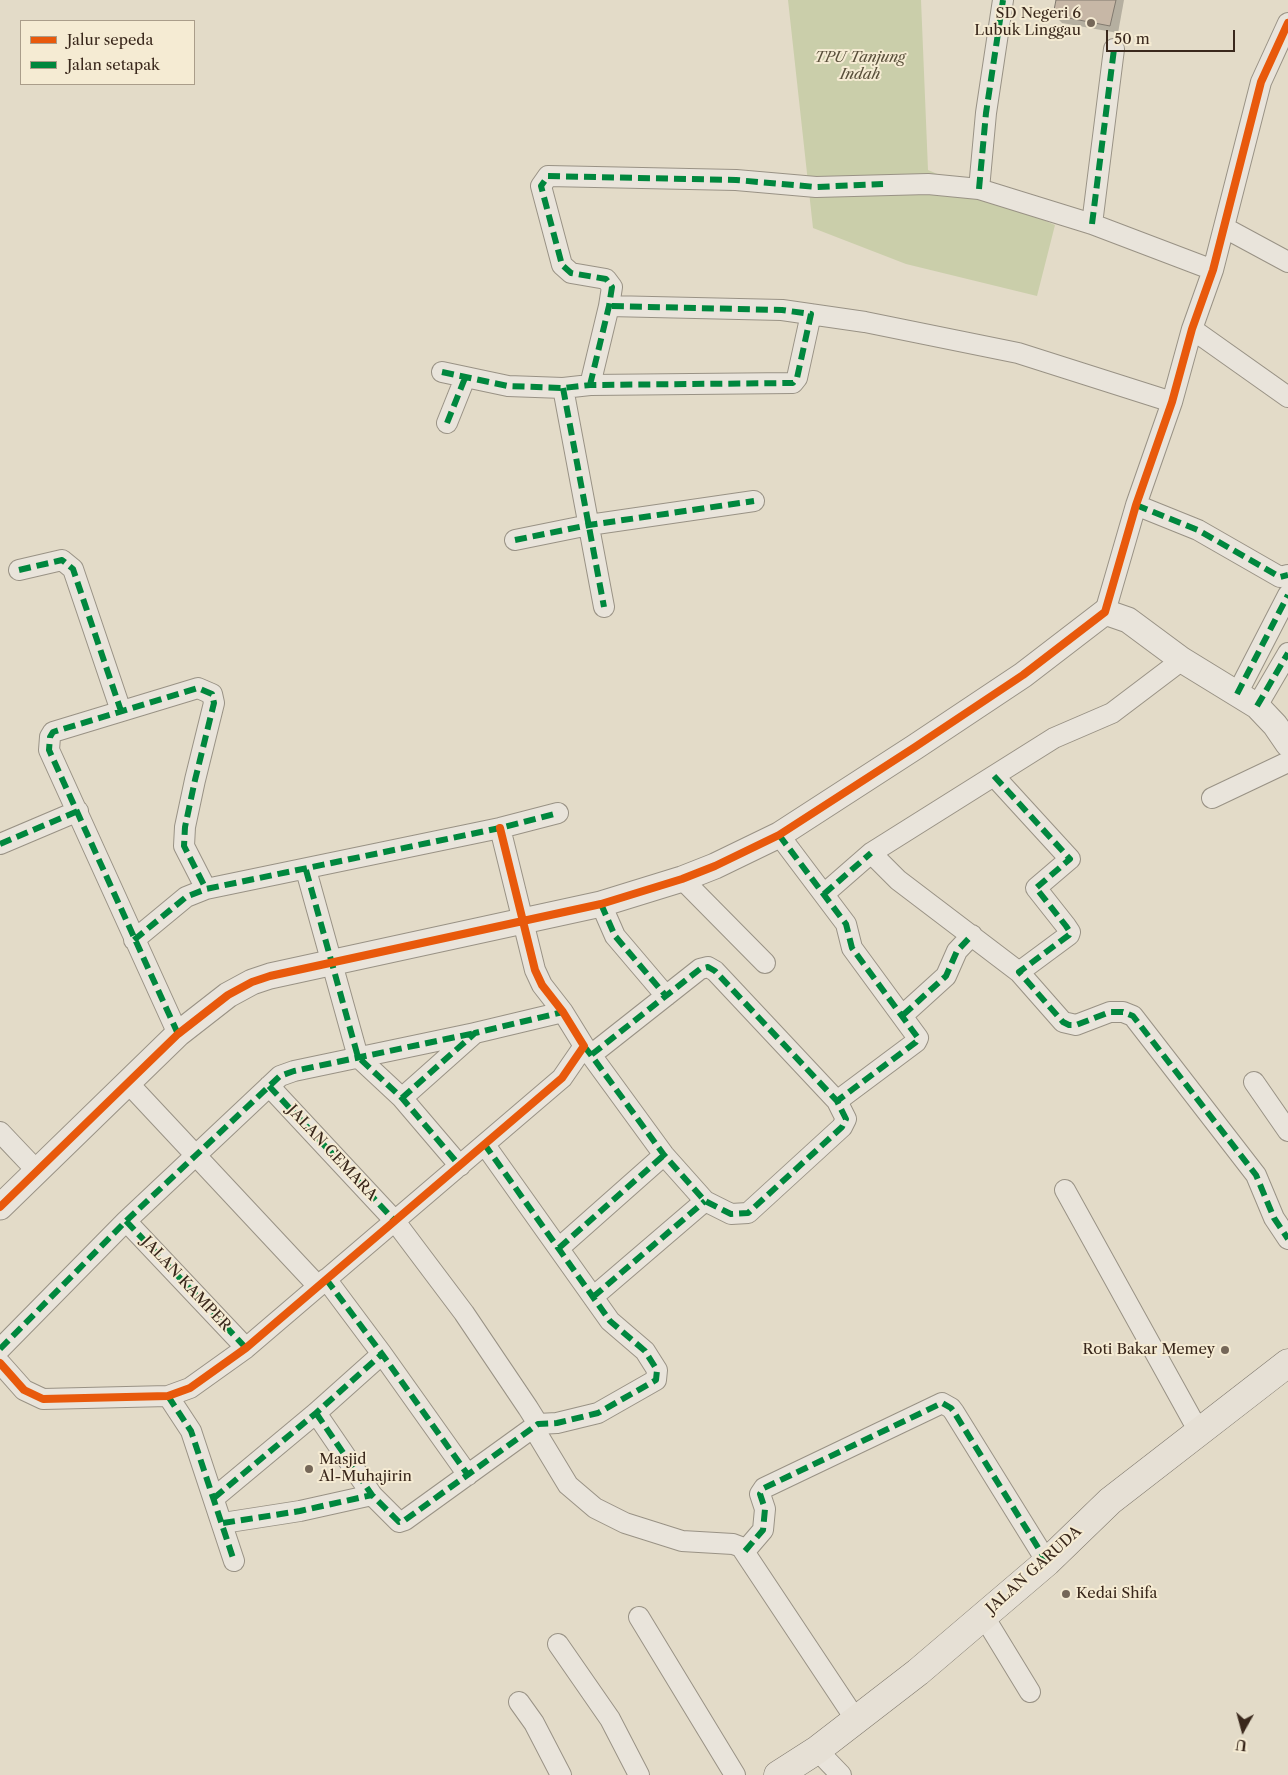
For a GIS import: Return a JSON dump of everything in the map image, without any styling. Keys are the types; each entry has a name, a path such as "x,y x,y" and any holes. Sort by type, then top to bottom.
{"highway":[{"name":"JALAN GARUDA","path":"778,1775 818,1750 918,1672 1046,1562 1110,1501 1288,1363"}],"street":[{"path":"979,189 986,113 1002,0"},
{"path":"0,1207 129,1084 178,1034 215,1004 252,982 270,976 601,904 682,879 779,835 1023,675 1105,612 1136,505 1172,402 1192,329 1213,270 1261,82 1287,26"},
{"path":"1092,224 1114,49"},
{"path":"590,385 610,306 612,287 606,278 571,273 562,265 541,186 548,176 736,180 816,187 928,184 979,189 1092,224 1213,270"},
{"path":"1225,228 1288,262"},
{"path":"610,306 782,310 865,322 1018,353 1172,402"},
{"path":"442,372 508,386 563,388 590,385 794,383 797,378 811,314"},
{"path":"1192,329 1288,397"},
{"path":"447,423 465,378"},
{"path":"563,388 604,607"},
{"path":"515,540 589,525 754,501"},
{"path":"1136,505 1198,530 1280,577 1288,575"},
{"path":"19,570 62,560 73,569 121,711"},
{"path":"1247,700 1288,595"},
{"path":"1105,612 1128,620 1182,660 1247,700 1275,725 1288,744"},
{"path":"1247,700 1288,653"},
{"path":"824,894 871,852 1054,738 1112,713 1182,660"},
{"path":"178,1034 50,750 50,737 54,732 198,688 212,694 214,703 185,827 184,846 206,890"},
{"path":"1212,798 1288,762"},
{"path":"994,776 1070,859 1036,888 1066,926 1070,932 1069,935 1019,972"},
{"path":"0,844 78,811"},
{"path":"134,940 182,900 206,890 500,828 558,813"},
{"path":"0,1364 24,1390 43,1399 168,1396 198,1383 246,1348 321,1282 485,1145 556,1084 588,1050 666,996 700,969 711,968 837,1101 846,1119 842,1127 748,1213 731,1214 705,1201 664,1155 588,1050 538,978 521,922 500,828"},
{"path":"779,835 846,924 852,948 917,1034 916,1042 837,1101"},
{"path":"871,852 898,880 1019,972 1063,1022 1069,1025 1076,1025 1110,1012 1123,1012 1133,1016 1256,1175 1274,1218 1288,1239"},
{"path":"306,870 358,1057 402,1098 460,1166"},
{"path":"682,879 765,963"},
{"path":"601,904 615,936 666,996"},
{"path":"902,1015 946,976 957,951 972,935"},
{"path":"0,1349 126,1221 269,1086 286,1074 563,1012"},
{"path":"402,1098 475,1033"},
{"path":"1254,1082 1288,1130"},
{"path":"129,1084 321,1282 382,1354 468,1476"},
{"name":"JALAN CEMARA","path":"269,1086 394,1220 464,1313 538,1424 539,1438 568,1486 595,1508 625,1523 682,1541 733,1544 745,1551"},
{"path":"0,1132 37,1171"},
{"path":"316,1413 372,1495 393,1518 402,1522 538,1424 557,1423 598,1413 654,1382 657,1377 657,1370 645,1351 618,1330 485,1145"},
{"path":"559,1248 664,1155"},
{"path":"1065,1190 1199,1432"},
{"path":"593,1297 705,1201"},
{"name":"JALAN KAMPER","path":"126,1221 246,1348"},
{"path":"214,1498 316,1413 382,1354"},
{"path":"168,1396 191,1431 234,1561"},
{"path":"856,1720 745,1551 763,1530 766,1509 760,1494 764,1488 942,1403 954,1412 1046,1562"},
{"path":"222,1523 300,1512 372,1495"},
{"path":"983,1615 1030,1692"},
{"path":"639,1617 735,1775"},
{"path":"558,1644 610,1719 639,1775"},
{"path":"519,1702 534,1723 561,1775"},
{"path":"818,1750 841,1775"}],"green space":[{"name":"TPU Tanjung Indah","path":"788,0 921,0 928,170 1055,225 1037,296 906,264 813,228"}],"building":[{"path":"1056,0 1116,0 1110,26 1053,15"}],"marked path":[{"path":"979,189 986,113 1003,0"},
{"path":"1092,224 1114,49"},
{"path":"590,385 612,287 606,279 571,273 562,265 541,186 548,176 736,180 816,187 883,184"},
{"path":"442,372 508,386 563,388 590,385 793,383 797,378 811,314 782,310 609,306"},
{"path":"447,423 465,378"},
{"path":"563,388 604,607"},
{"path":"515,540 589,525 754,501"},
{"path":"1136,505 1198,530 1280,577 1288,575"},
{"path":"19,570 62,560 73,569 121,711"},
{"path":"1237,694 1288,595"},
{"path":"1257,706 1288,653"},
{"path":"178,1034 49,750 50,737 53,732 198,688 212,694 214,703 185,827 184,846 206,889"},
{"path":"994,776 1070,859 1036,888 1066,926 1070,932 1069,935 1019,972 1063,1022 1069,1025 1076,1025 1110,1012 1123,1012 1133,1016 1256,1175 1274,1218 1288,1239"},
{"path":"0,844 78,811"},
{"path":"134,940 186,897 206,889 500,828 558,813"},
{"path":"779,835 846,924 852,948 918,1038 916,1042 837,1101"},
{"path":"824,894 871,853"},
{"path":"306,870 358,1057 402,1098 460,1166"},
{"path":"601,904 615,936 666,996"},
{"path":"903,1015 946,976 957,951 972,935"},
{"path":"584,1046 664,1155 705,1201 731,1214 748,1213 842,1127 846,1119 837,1101 715,971 708,967 700,969 591,1055"},
{"path":"402,1098 475,1033 563,1012"},
{"path":"0,1349 126,1221 280,1076 294,1071 475,1033"},
{"path":"269,1086 394,1220"},
{"path":"316,1413 372,1495 399,1522 405,1520 538,1424 557,1423 598,1413 656,1380 657,1370 645,1351 610,1321 485,1145"},
{"path":"559,1248 664,1155"},
{"path":"593,1297 705,1201"},
{"path":"126,1221 246,1348"},
{"path":"326,1279 468,1475"},
{"path":"214,1498 316,1413 382,1354"},
{"path":"168,1396 191,1431 234,1561"},
{"path":"745,1551 763,1530 765,1509 760,1494 764,1488 942,1403 954,1412 1047,1562"},
{"path":"223,1523 300,1511 372,1495"}],"cycle path":[{"path":"0,1207 178,1034 228,995 252,982 270,976 601,904 682,879 715,866 779,835 915,747 1023,675 1105,612 1136,505 1172,402 1192,329 1213,270 1261,82 1288,23"},
{"path":"0,1363 24,1390 43,1399 168,1396 190,1388 246,1348 562,1078 584,1046 563,1012 542,985 535,970 500,828"}],"place":[{"name":"SD Negeri 6 Lubuk Linggau","path":"1091,23"},
{"name":"Roti Bakar Memey","path":"1225,1350"},
{"name":"Masjid Al-Muhajirin","path":"309,1469"},
{"name":"Kedai Shifa","path":"1066,1594"}]}
